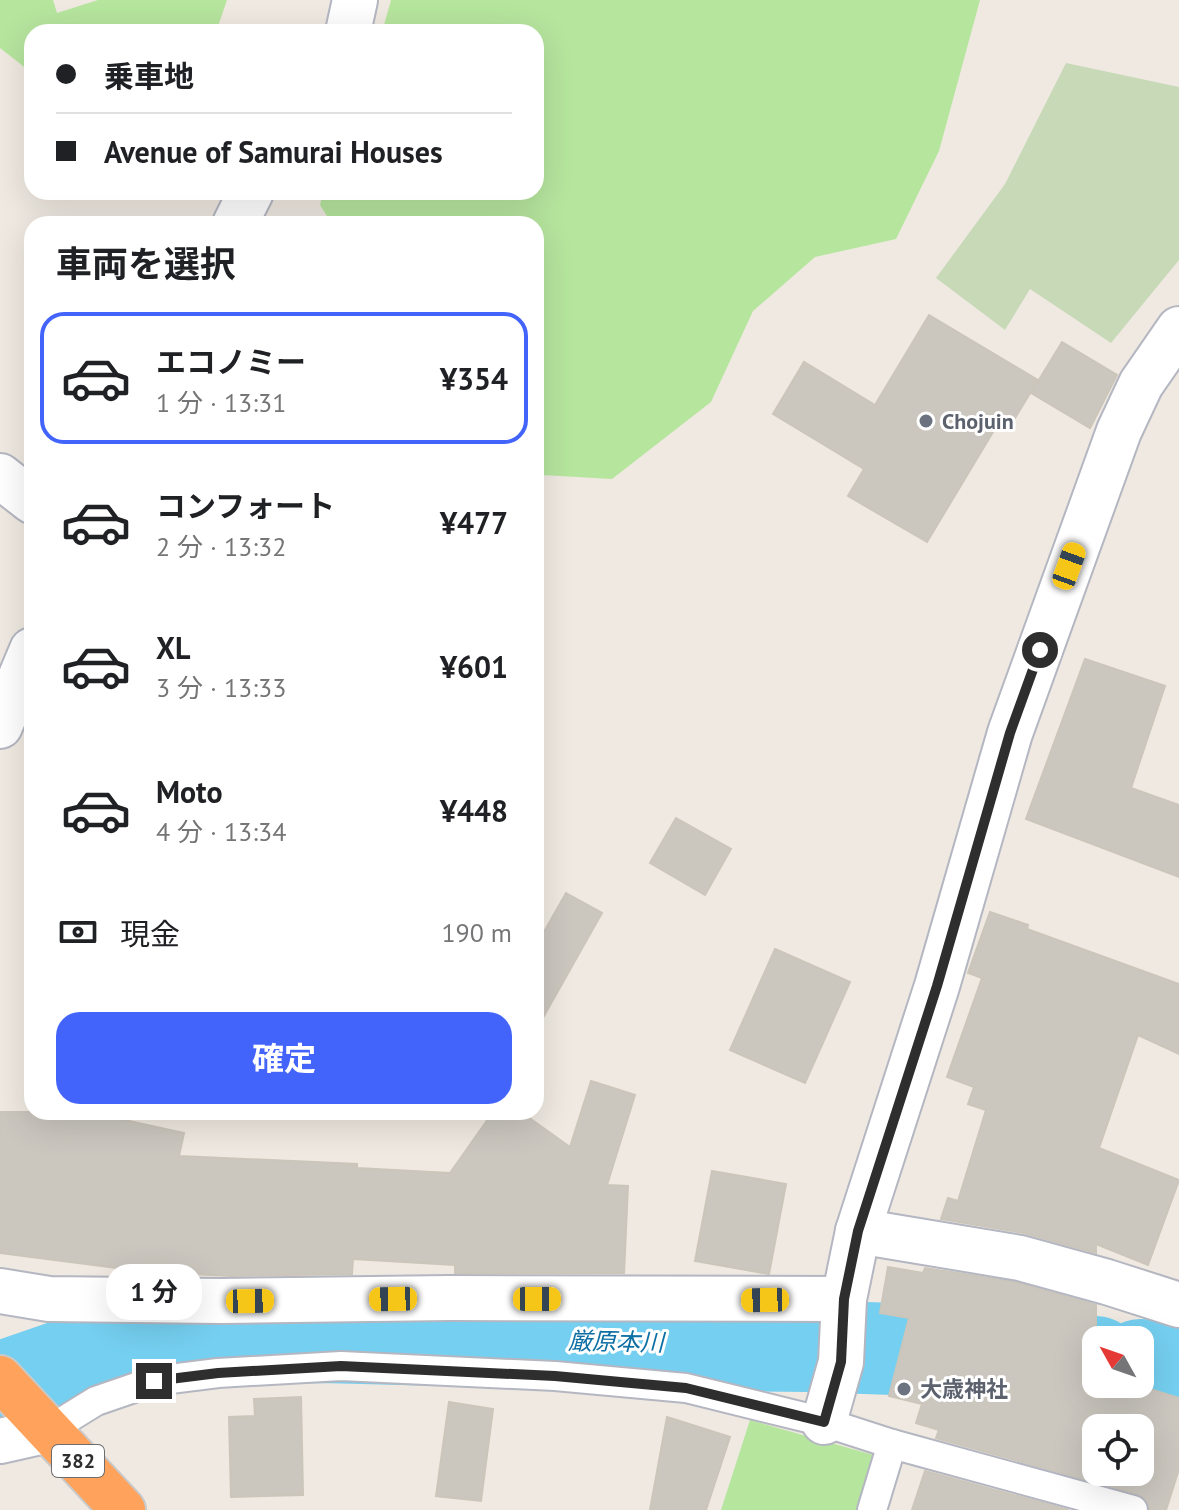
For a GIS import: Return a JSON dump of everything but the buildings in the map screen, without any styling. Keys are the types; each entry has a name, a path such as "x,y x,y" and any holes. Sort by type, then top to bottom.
{"highway":[{"name":"382","path":"0,1378 27,1428 123,1510"}],"street":[{"path":"350,24 355,0"},
{"path":"824,1422 841,1362 844,1308 858,1231 937,986 1010,733 1119,431 1141,384 1179,329"},
{"path":"0,476 24,495"},
{"path":"0,726 24,669"},
{"path":"858,1231 1020,1258 1179,1305"},
{"path":"0,1291 49,1299 844,1308"}],"lane":[{"path":"27,1428 154,1381 218,1373 341,1366 555,1376 686,1388 824,1422 892,1444 1133,1510"},
{"path":"872,1510 892,1444"}],"green space":[{"path":"0,0 53,0 57,13 98,0 227,0 219,24 24,24 24,67 0,48"},
{"path":"391,0 980,0 939,151 896,239 815,257 753,311 711,402 612,479 544,475 544,216 327,216 320,205 321,200 544,200 544,24 384,24"},
{"path":"1066,63 1179,87 1179,260 1111,343 1030,289 1005,330 936,278 1005,184"},
{"path":"750,1420 877,1456 858,1510 721,1510"}],"waterway":[{"name":"厳原本川","path":"0,1388 142,1339 323,1337 808,1346 952,1351 1082,1361"},
{"name":"厳原本川","path":"1154,1366 1179,1367"}],"place":[{"name":"Chojuin","path":"926,421"},
{"name":"大歳神社","path":"904,1389"}],"route":[{"path":"154,1381 218,1373 341,1366 555,1376 686,1388 824,1422 841,1362 844,1299 858,1231 937,986 1010,733 1040,650"}]}
